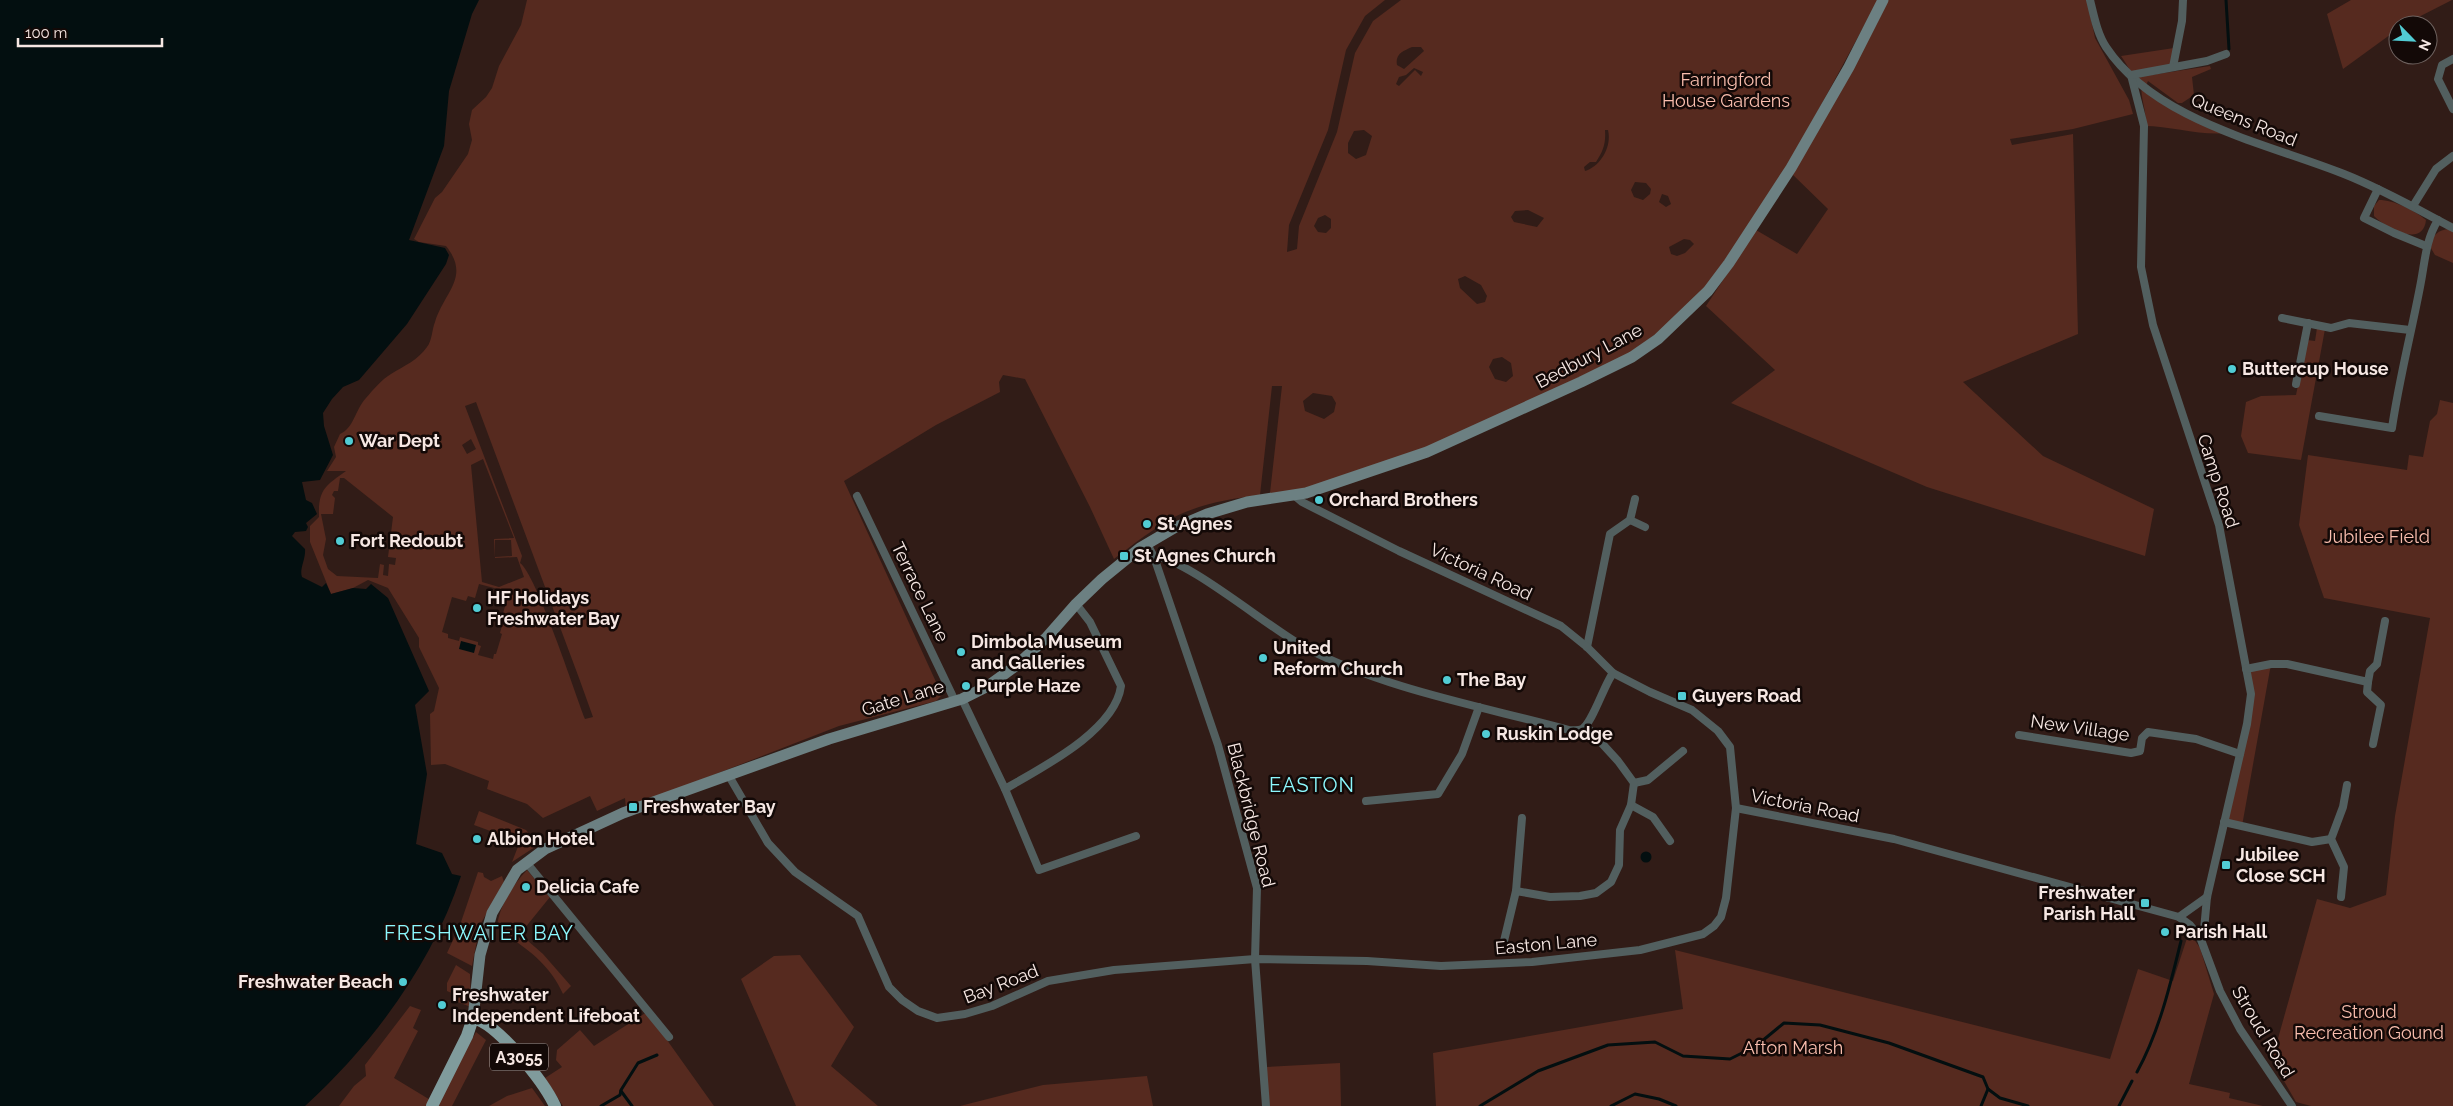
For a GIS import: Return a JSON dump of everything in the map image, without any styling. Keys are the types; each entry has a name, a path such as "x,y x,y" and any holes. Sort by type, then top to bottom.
{"main road":[{"name":"A3055","path":"432,1106 460,1052 474,1018 492,1027 542,1082 555,1106"}],"street":[{"name":"Bedbury Lane","path":"1295,496 1427,452 1581,382 1632,357 1658,339 1708,291 1729,263 1795,160 1849,67 1883,0"},
{"name":"Queens Road","path":"2090,0 2096,26 2106,46 2131,75 2179,110 2228,133 2344,174 2413,206 2453,228"},
{"path":"2173,67 2182,21 2183,0"},
{"path":"2131,75 2207,61 2226,54"},
{"path":"2453,59 2442,65 2438,79 2453,110"},
{"name":"Camp Road","path":"2131,75 2144,126 2141,267 2153,325 2219,525 2251,694 2240,754 2207,897 2204,930 2201,940"},
{"path":"2413,206 2436,169 2453,156"},
{"path":"2378,189 2364,218 2426,246"},
{"path":"2319,416 2392,428 2410,330 2420,288 2426,246 2438,220"},
{"path":"2282,318 2331,328 2349,323 2410,330"},
{"path":"2296,384 2308,323"},
{"name":"Terrace Lane","path":"857,496 958,700 1005,789 1039,870 1136,836"},
{"name":"Gate Lane","path":"474,1018 477,976 485,934 492,913 514,874 526,862 545,849 595,825 829,738 958,700 988,686 1017,665 1047,637 1076,604 1102,579 1147,544 1174,528 1207,514 1247,502 1295,496"},
{"name":"Victoria Road","path":"1295,496 1302,502 1394,549 1561,626 1587,647 1613,673 1650,692 1692,710 1718,730 1730,747 1736,808 1894,839 2179,917 2190,925 2201,940"},
{"path":"1587,647 1610,534 1630,520 1635,499"},
{"path":"1630,520 1646,527"},
{"name":"Blackbridge Road","path":"1147,544 1154,556 1218,746 1257,888 1255,959 1266,1106"},
{"path":"1154,556 1172,561 1205,580 1305,648 1360,672 1479,707 1569,730 1578,730 1586,726 1605,684 1613,673"},
{"path":"1005,789 1066,754 1089,735 1119,697 1121,686 1090,622 1076,604"},
{"path":"2374,744 2381,705 2367,692 2370,671 2377,664 2386,621"},
{"path":"2246,669 2271,664 2287,664 2368,682"},
{"path":"1366,801 1438,794 1462,754 1479,707"},
{"path":"1516,891 1550,897 1580,896 1596,893 1612,882 1619,865 1620,830 1630,805 1634,783 1618,761 1586,726"},
{"name":"New Village","path":"2019,735 2131,753 2140,751 2142,738 2148,732 2196,739 2240,754"},
{"path":"1634,783 1648,780 1682,752"},
{"name":"Bay Road","path":"729,776 768,844 795,872 858,916 889,987 902,1000 918,1011 938,1018 965,1014 992,1006 1048,981 1114,970 1255,959"},
{"path":"2341,897 2344,867 2331,839 2343,807 2347,786"},
{"path":"1630,805 1653,817 1670,841"},
{"name":"Easton Lane","path":"1255,959 1367,961 1441,966 1532,962 1640,950 1703,934 1714,926 1721,917 1726,898 1736,808"},
{"path":"1504,942 1516,891 1522,818"},
{"path":"2224,822 2312,842 2331,839"},
{"path":"526,862 670,1037"},
{"path":"2179,917 2207,897"},
{"name":"Stroud Road","path":"2201,940 2220,992 2240,1029 2292,1106"}],"green space":[{"name":"Farringford House Gardens","path":"527,0 1385,0 1365,16 1346,50 1328,130 1289,225 1287,252 1297,249 1299,226 1337,132 1355,53 1373,21 1401,0 1878,0 1788,166 1726,262 1688,310 1629,354 1422,451 1294,494 1270,493 1282,386 1272,386 1260,495 1215,503 1179,515 1150,532 1114,559 1090,507 1025,379 1003,375 999,382 1000,392 936,425 844,481 942,695 936,701 839,726 626,809 625,798 597,811 590,796 543,818 527,804 487,789 489,781 445,764 431,765 430,714 434,711 439,688 419,647 419,638 388,588 368,580 353,588 331,594 310,542 310,526 319,517 320,501 324,490 346,471 327,471 336,457 334,447 340,434 348,428 362,403 378,385 388,376 419,356 430,342 439,311 456,276 456,267 453,257 446,246 419,242 414,239 435,198 442,192 468,154 472,140 469,124 472,110 486,97 492,88 499,66 521,25","holes":["1412,47 1421,47 1424,51 1404,69 1397,65 1397,58","1414,68 1423,72 1421,76 1415,70 1399,86 1396,84 1399,77 1406,75","1364,130 1372,136 1366,155 1356,159 1348,153 1348,143 1354,131","1605,130 1608,130 1607,149 1604,155 1596,165 1585,171 1584,167 1590,162 1596,162 1604,143","1635,182 1646,183 1651,189 1650,194 1643,200 1634,197 1631,190","1662,194 1668,196 1671,204 1666,207 1659,202","1528,210 1544,218 1537,227 1514,222 1511,217 1515,211","1325,215 1331,219 1331,228 1326,233 1318,232 1314,226 1318,218","1684,239 1690,240 1694,244 1685,253 1677,256 1671,254 1669,247","1465,276 1481,285 1487,296 1485,302 1477,304 1460,288 1458,279","1502,357 1511,363 1513,376 1506,382 1495,379 1489,367 1493,359","1313,393 1332,396 1336,403 1334,412 1324,419 1305,411 1303,401","476,402 593,717 585,719 545,610 527,572 520,563 522,556 465,406","471,439 476,449 467,454 462,445","483,459 514,538 494,539 495,558 517,557 524,577 499,587 482,582 471,465","340,478 344,478 393,517 388,557 396,558 395,565 389,564 388,576 383,575 384,565 380,564 378,578 337,576 328,569 323,555 326,539 321,514 333,514 335,498 332,495 334,491 338,491","495,540 511,540 512,556 495,557","479,584 509,592 502,617 504,618 500,633 502,634 493,659 478,655 481,646 478,645 478,642 460,637 459,641 448,638 448,634 442,632 452,597 466,601 468,596 475,598"]},
{"path":"1886,0 2087,0 2095,38 2129,100 2133,114 2073,129 2010,139 2012,145 2073,134 2078,334 1963,382 2043,456 2154,509 2145,556 1927,487 1731,403 1775,370 1706,306 1756,230 1797,254 1828,209 1791,173"},
{"path":"2351,0 2452,0 2423,15 2388,15 2388,36 2343,69 2327,14"},
{"path":"2174,48 2172,63 2151,75 2210,66 2211,69 2192,77 2194,95 2182,103 2178,103 2148,81 2144,90 2228,133 2218,134 2144,126 2142,84 2121,56"},
{"path":"2379,200 2404,206 2416,213 2426,220 2423,229 2418,233 2403,233 2379,221 2374,216 2374,206"},
{"path":"2449,229 2453,231 2453,263 2435,255 2429,245 2436,234"},
{"path":"2317,328 2325,329 2301,460 2248,453 2241,436 2246,402 2261,396 2296,395 2307,340 2315,341"},
{"name":"Stroud Recreation Gound","path":"2440,400 2453,403 2453,1106 2311,1106 2296,1102 2272,1060 2317,899 2350,908 2386,895 2395,816 2430,618 2324,598 2299,525 2308,455 2407,470 2409,455 2423,457 2430,421 2437,414"},
{"path":"2271,664 2242,826 2224,822 2251,694 2246,669"},
{"path":"479,811 526,830 538,845 512,862 519,844 514,842 515,840 474,825"},
{"path":"527,870 550,897 520,934 543,954 571,986 563,994 551,973 535,956 497,928 500,912 507,897"},
{"path":"478,872 483,873 484,877 491,881 502,876 504,882 480,925 472,966 447,953 460,925"},
{"name":"Afton Marsh","path":"2189,932 2200,948 2214,994 2189,1084 2230,1093 2229,1098 2263,1106 1436,1106 1433,1053 1683,1009 1675,950 2110,1059 2138,969 2173,981"},
{"path":"800,955 854,1027 831,1066 878,1106 796,1106 741,979 774,956"},
{"path":"456,965 470,974 471,1007 455,1001 456,995 447,991 447,983"},
{"path":"410,1006 421,1010 413,1028 418,1031 394,1078 432,1101 429,1106 339,1106 354,1086 366,1076 365,1065"},
{"path":"647,1012 714,1106 563,1106 545,1078 562,1067 556,1060 557,1050 580,1030 594,1046"},
{"path":"476,1032 486,1040 452,1106 436,1106"},
{"path":"1340,1063 1341,1106 1268,1106 1266,1067"},
{"path":"1147,1076 1153,1106 960,1106 1043,1085"},
{"path":"532,1088 545,1106 489,1106 507,1096"}],"shaded area":[{"path":"0,0 479,0 472,14 449,91 444,146 409,240 445,248 449,255 446,264 407,324 359,380 343,387 323,413 324,426 333,455 320,480 302,482 306,500 312,503 317,514 306,523 308,527 306,531 295,532 292,536 305,549 301,571 302,577 322,587 326,583 331,594 353,588 366,589 371,584 388,598 429,691 415,705 427,774 416,844 442,853 452,874 461,876 449,909 434,940 398,1001 354,1056 305,1106 0,1106"},
{"path":"461,641 476,645 474,653 459,649"},
{"path":"1646,851 1652,857 1646,863 1640,857"}],"waterway":[{"path":"2226,0 2229,49"},
{"path":"2137,1072 2158,1025 2181,941"},
{"path":"1480,1106 1538,1071 1608,1045 1655,1042 1683,1056 1730,1059 1756,1046 1784,1023 1820,1025 1889,1043 1983,1077 1988,1089 1981,1106"},
{"path":"601,1106 620,1095 621,1090 638,1063 657,1055"},
{"path":"2119,1106 2132,1081"},
{"path":"1988,1089 2000,1098 2028,1106"},
{"path":"621,1091 632,1106"},
{"path":"1611,1106 1635,1094 1659,1099 1676,1106"}],"place":[{"name":"Buttercup House","path":"2232,369"},
{"name":"War Dept","path":"349,441"},
{"name":"Orchard Brothers","path":"1319,500"},
{"name":"St Agnes","path":"1147,524"},
{"name":"Fort Redoubt","path":"340,541"},
{"name":"St Agnes Church","path":"1124,556"},
{"name":"HF Holidays Freshwater Bay","path":"477,608"},
{"name":"Dimbola Museum and Galleries","path":"961,652"},
{"name":"United Reform Church","path":"1263,658"},
{"name":"The Bay","path":"1447,680"},
{"name":"Purple Haze","path":"966,686"},
{"name":"Guyers Road","path":"1682,696"},
{"name":"Ruskin Lodge","path":"1486,734"},
{"name":"Freshwater Bay","path":"633,807"},
{"name":"Albion Hotel","path":"477,839"},
{"name":"Jubilee Close SCH","path":"2226,865"},
{"name":"Delicia Cafe","path":"526,887"},
{"name":"Freshwater Parish Hall","path":"2145,903"},
{"name":"Parish Hall","path":"2165,932"},
{"name":"Freshwater Beach","path":"403,982"},
{"name":"Freshwater Independent Lifeboat","path":"442,1005"}],"district":[{"name":"EASTON","path":"1312,785"},
{"name":"FRESHWATER BAY","path":"479,933"}],"park label":[{"name":"Jubilee Field","path":"2377,537"}]}
